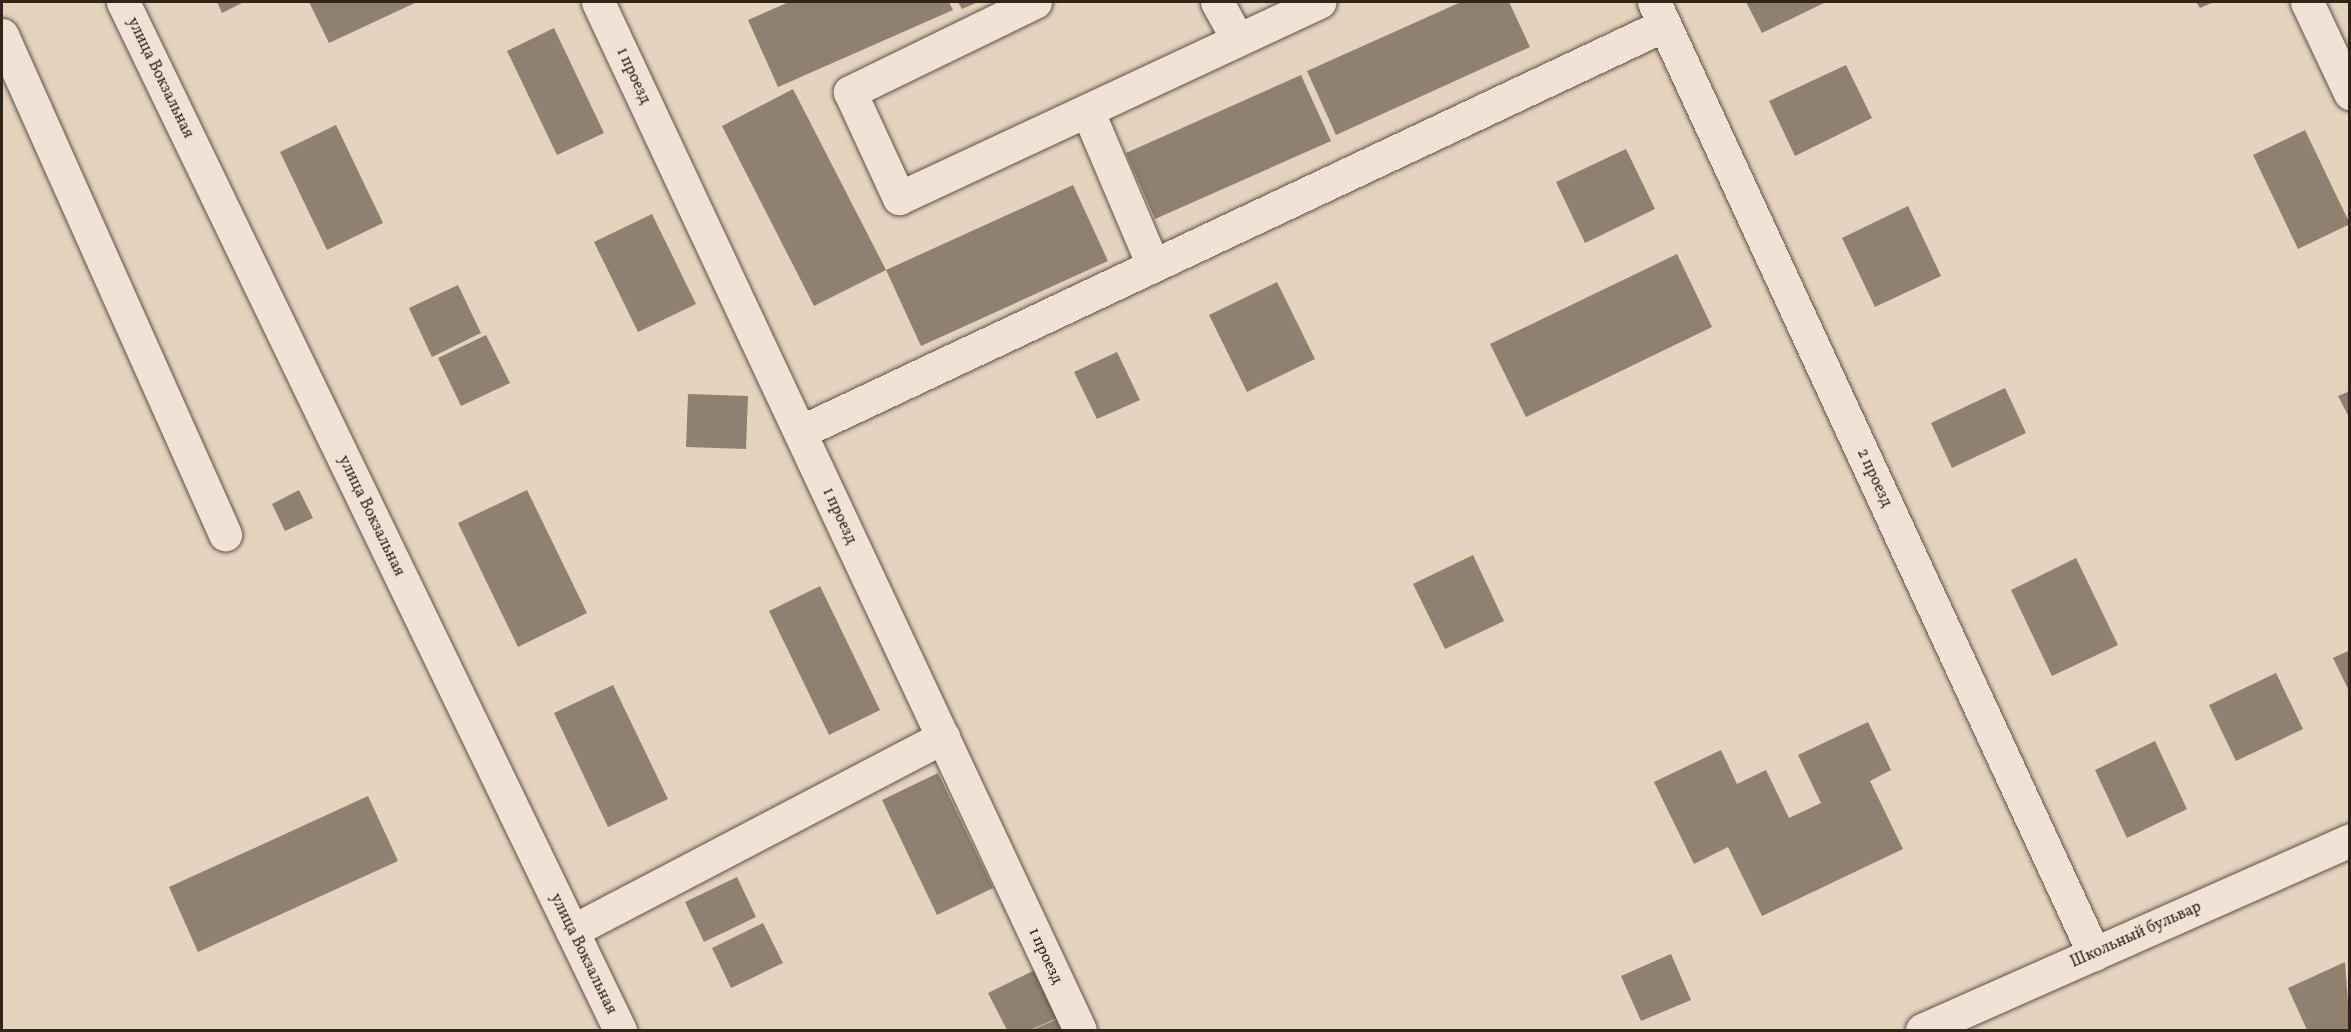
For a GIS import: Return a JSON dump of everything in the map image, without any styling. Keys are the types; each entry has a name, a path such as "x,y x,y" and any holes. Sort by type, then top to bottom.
{"street":[{"name":"улица Вокзальная","path":"123,2 620,1030"},
{"name":"1 проезд","path":"598,2 1080,1030"},
{"path":"1035,2 850,92 899,198 1088,112 1320,2"},
{"path":"1217,2 1238,39"},
{"path":"2307,2 2349,93"},
{"path":"800,432 1153,265 1659,13"},
{"name":"2 проезд","path":"1659,13 2094,954"},
{"path":"2,35 225,534"},
{"path":"1088,112 1153,265"},
{"path":"572,931 943,737"},
{"name":"Школьный бульвар","path":"1925,1030 2349,840"}],"building":[{"path":"217,2 244,2 222,13"},
{"path":"309,2 417,2 329,43"},
{"path":"789,2 949,2 953,10 778,87 748,20"},
{"path":"958,2 978,2 962,9"},
{"path":"1461,2 1509,2 1530,47 1336,135 1307,71"},
{"path":"1746,2 1824,2 1824,3 1762,33"},
{"path":"2196,2 2214,2 2200,8"},
{"path":"554,28 604,133 557,155 507,51"},
{"path":"1846,65 1872,118 1795,156 1769,101"},
{"path":"1301,75 1331,141 1155,219 1126,153"},
{"path":"793,89 886,270 814,306 722,126"},
{"path":"336,125 383,223 327,250 280,152"},
{"path":"2305,130 2350,224 2298,249 2253,155"},
{"path":"1626,149 1655,209 1585,243 1556,182"},
{"path":"1073,185 1108,261 921,346 886,270"},
{"path":"1908,206 1941,276 1875,307 1842,238"},
{"path":"652,214 696,304 638,332 594,242"},
{"path":"1677,254 1712,327 1526,417 1490,344"},
{"path":"1277,282 1315,359 1247,392 1209,315"},
{"path":"458,285 481,333 432,357 409,308"},
{"path":"486,335 510,383 461,406 438,358"},
{"path":"1117,352 1140,400 1097,419 1074,372"},
{"path":"2005,388 2026,433 1952,468 1931,423"},
{"path":"2350,391 2350,419 2338,396"},
{"path":"688,394 748,396 746,449 686,447"},
{"path":"299,490 313,518 285,531 272,504"},
{"path":"527,490 587,613 518,647 458,523"},
{"path":"1473,555 1504,621 1445,649 1413,584"},
{"path":"2076,558 2118,645 2052,676 2011,590"},
{"path":"820,586 880,710 829,735 769,611"},
{"path":"2350,650 2350,693 2333,658"},
{"path":"2276,673 2303,729 2236,761 2209,705"},
{"path":"613,685 668,799 608,827 554,713"},
{"path":"1868,722 1891,770 1870,781 1903,849 1762,916 1728,847 1694,864 1654,782 1721,750 1737,784 1766,770 1789,818 1821,803 1798,755"},
{"path":"2155,741 2187,809 2127,838 2095,770"},
{"path":"938,773 993,888 937,915 882,800"},
{"path":"368,796 398,861 198,952 169,887"},
{"path":"737,877 756,917 704,942 685,902"},
{"path":"763,923 783,963 731,988 712,948"},
{"path":"1671,954 1691,1000 1641,1021 1621,976"},
{"path":"2345,962 2350,1030 2307,1030 2288,988"},
{"path":"1037,969 1060,1017 1030,1030 1007,1030 988,993"},
{"path":"1057,1019 1063,1030 1032,1030"}]}
